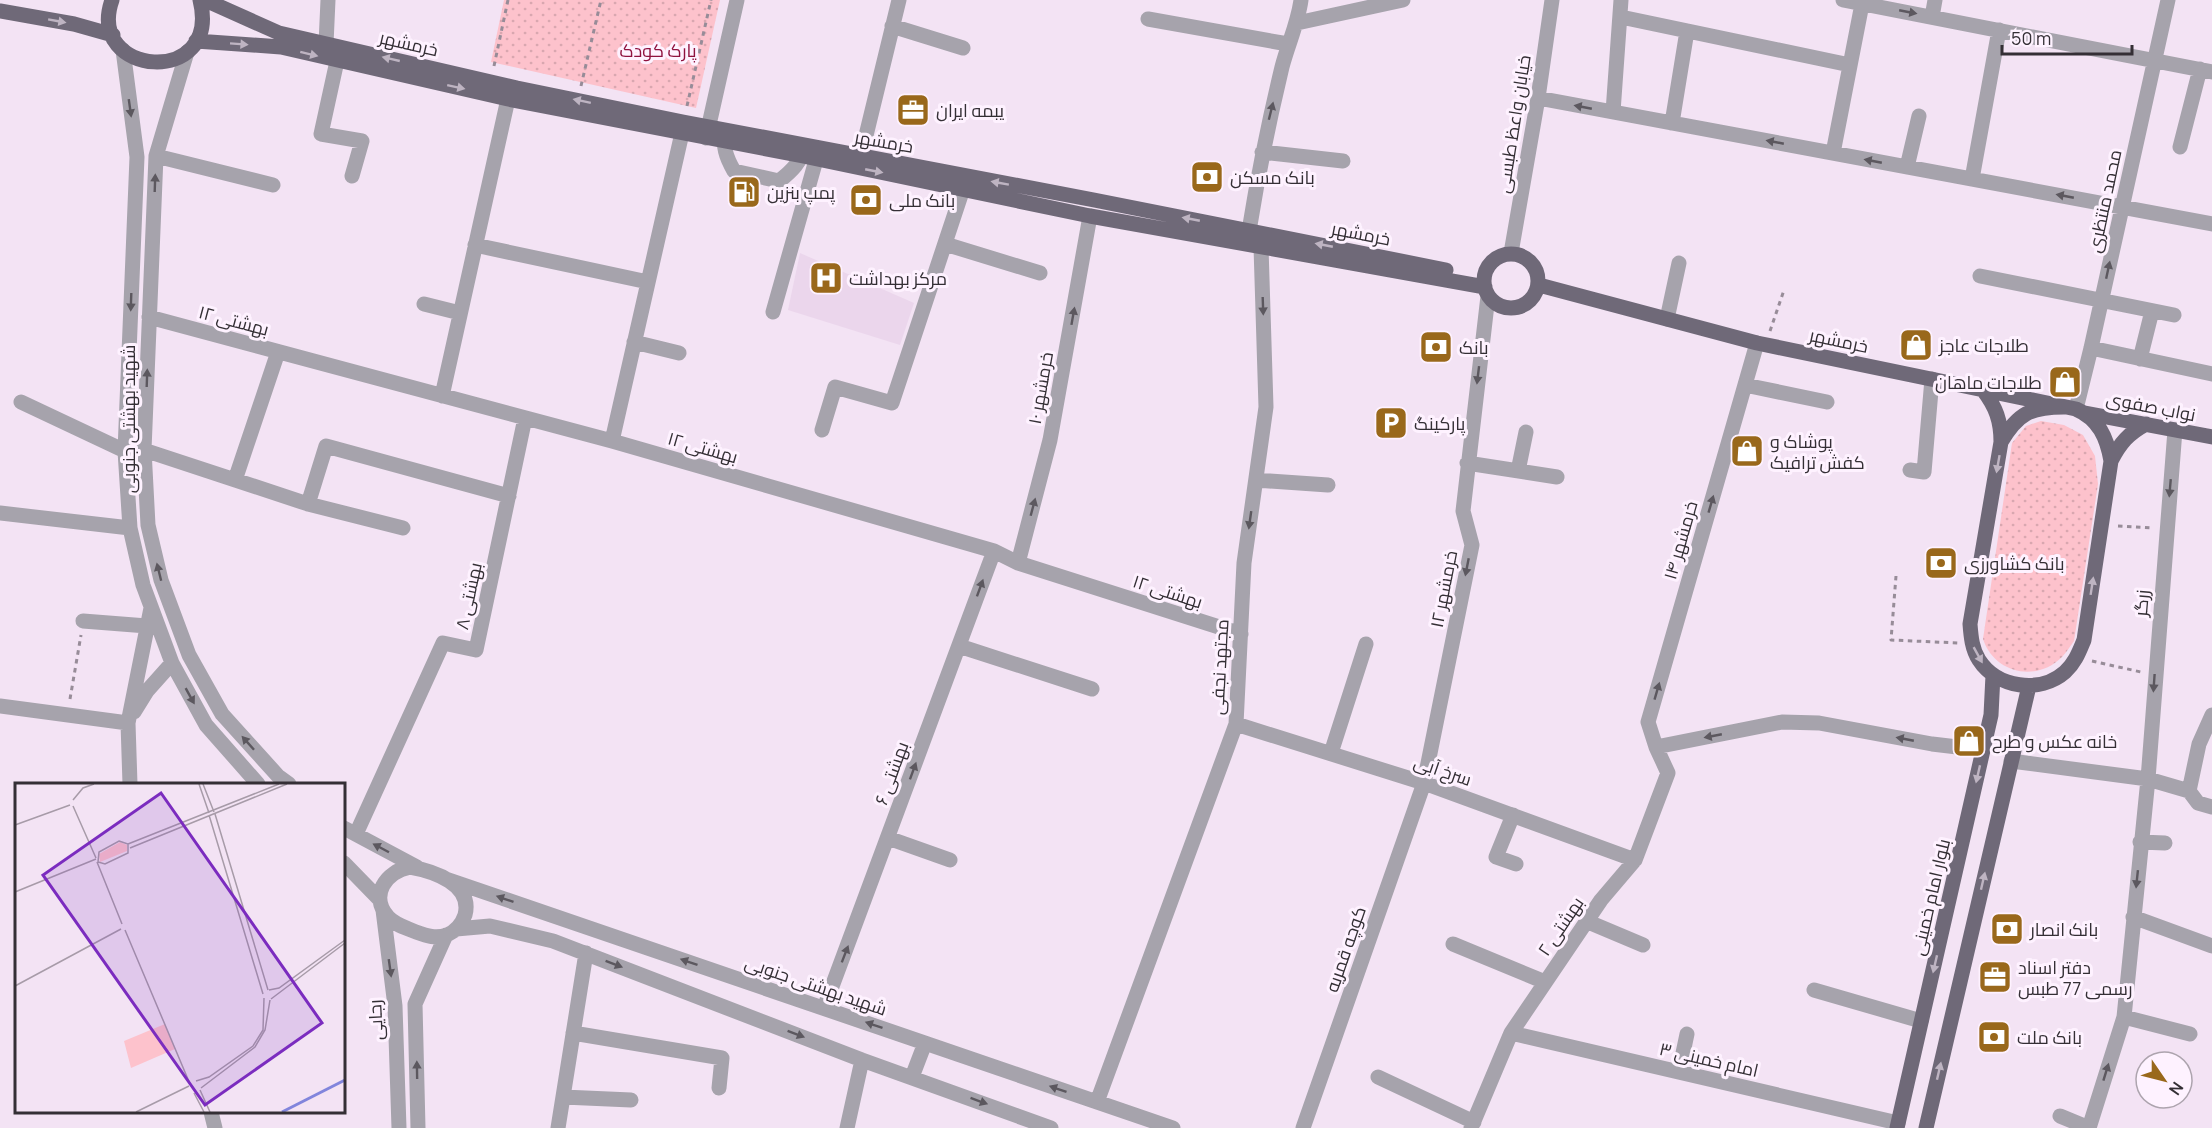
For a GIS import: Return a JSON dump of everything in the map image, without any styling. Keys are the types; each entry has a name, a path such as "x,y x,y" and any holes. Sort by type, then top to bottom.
{"main road":[{"path":"112,0 109,22 113,35 123,50 147,63 175,60 192,46 202,27 201,0"},
{"path":"205,0 280,40"},
{"path":"0,11 74,24 113,35"},
{"path":"192,46 280,40"},
{"name":"خرمشهر","path":"280,40 326,44 578,100 683,128"},
{"name":"خرمشهر","path":"280,40 337,61 508,99 725,136 1090,216 1486,287"},
{"name":"خرمشهر","path":"808,154 861,156 1249,231 1486,287"},
{"path":"1511,253 1521,255 1535,266 1539,285 1536,294 1522,306 1503,307 1495,303 1486,287 1486,270 1496,258 1511,253"},
{"name":"خرمشهر","path":"1539,285 1761,344 2074,409"},
{"path":"1983,390 1998,414 2001,423 2001,442 1970,624 1971,643 1979,661 1993,675 2010,683 2029,686 2048,682 2064,673 2077,658 2084,640 2111,461 2108,442 2098,424 2074,409 2045,407 2026,412 2011,425 2001,442"},
{"name":"نواب صفوی","path":"2074,409 2212,437"},
{"path":"2111,461 2119,445 2131,432 2146,424"},
{"name":"بلوار امام خمینی","path":"1898,1126 1991,715 1993,675"},
{"path":"1926,1128 2029,686"}],"street":[{"path":"326,44 328,0"},
{"path":"707,133 737,0"},
{"path":"861,156 899,0"},
{"path":"1249,231 1262,152 1288,44 1297,23 1301,0"},
{"name":"خیابان واعظ طبسی","path":"1511,253 1538,98 1552,0"},
{"path":"1613,112 1621,0"},
{"path":"1843,0 2155,59 2206,71 2180,147"},
{"path":"1932,17 1935,0"},
{"name":"محمد منتظری","path":"2074,409 2102,302 2168,0"},
{"path":"1297,23 1397,1"},
{"path":"1833,153 1862,4"},
{"path":"1621,17 1850,65"},
{"path":"1148,19 1288,44"},
{"path":"891,26 963,48"},
{"path":"1972,179 1999,30"},
{"path":"1672,123 1687,31"},
{"name":"شهید بهشتی جنوبی","path":"192,46 156,156 144,450 148,525 161,580 189,655 222,714 278,776 288,783"},
{"name":"شهید بهشتی جنوبی","path":"123,50 137,157 125,451 130,528 143,585 172,663 206,725 257,783"},
{"path":"337,61 321,134 362,141 352,176"},
{"path":"1538,98 2212,224"},
{"path":"442,396 508,99"},
{"path":"1907,167 1918,116"},
{"path":"612,441 683,128"},
{"path":"725,136 727,158 734,171 779,181 808,154"},
{"path":"1262,152 1343,161"},
{"path":"772,312 808,154"},
{"path":"156,156 273,185"},
{"path":"822,430 836,387 892,403 963,189"},
{"name":"خرمشهر ۱۰","path":"1018,563 1050,440 1090,216"},
{"path":"945,244 1040,273"},
{"path":"475,245 648,282"},
{"name":"مجتهد نجفی","path":"1097,1102 1236,724 1244,563 1266,407 1261,247"},
{"path":"1667,319 1679,263"},
{"path":"1980,276 2174,315"},
{"name":"خرمشهر ۱۲","path":"1424,783 1472,544 1463,512 1486,287"},
{"path":"424,304 460,313"},
{"path":"2140,358 2152,311"},
{"name":"بهشتی ۱۲","path":"149,317 612,441 994,551 1018,563 1240,634"},
{"path":"634,342 679,353"},
{"name":"خرمشهر ۱۴","path":"1656,747 1648,722 1745,385 1761,344"},
{"path":"2091,348 2212,374"},
{"path":"235,480 278,352"},
{"path":"1910,470 1924,472 1932,379"},
{"path":"1745,385 1827,402"},
{"path":"21,402 125,451"},
{"name":"بهشتی ۸","path":"350,831 443,644 476,650 525,418"},
{"name":"زرگر","path":"2089,1128 2124,1017 2148,779 2175,430"},
{"path":"1518,471 1526,432"},
{"path":"308,504 326,446 509,496"},
{"path":"144,450 308,504 403,528"},
{"path":"1467,463 1557,477"},
{"path":"1256,480 1328,485"},
{"path":"0,513 130,528"},
{"name":"بهشتی ۶","path":"824,1008 994,551"},
{"path":"130,783 128,723 151,608"},
{"path":"84,621 147,626"},
{"path":"1331,753 1366,644"},
{"path":"959,646 1092,689"},
{"path":"128,723 147,691 172,663"},
{"path":"0,706 128,723"},
{"path":"1656,747 1782,722 1820,723 1932,744 1983,750"},
{"name":"سرخ آبی","path":"1236,724 1424,783 1635,860"},
{"path":"2189,791 2199,744 2210,724"},
{"name":"بهشتی ۲","path":"1473,1125 1511,1033 1601,900 1635,860 1668,773 1656,747"},
{"path":"2011,761 2148,779 2189,791 2198,803 2212,807"},
{"name":"کوچه قمریه","path":"1303,1128 1424,783"},
{"path":"1513,815 1496,856 1516,864"},
{"path":"350,831 446,879 461,891 465,900 464,919 451,932 415,1004 418,1128"},
{"path":"888,838 950,860"},
{"path":"2140,842 2165,843"},
{"path":"345,864 381,905 389,918 397,924 424,935 433,937 490,926 554,941 862,1060 1051,1128"},
{"path":"381,905 380,890 391,873 400,868 420,868"},
{"name":"شهید بهشتی جنوبی","path":"446,879 1173,1128"},
{"name":"رجایی","path":"381,905 395,1006 399,1128"},
{"path":"2133,917 2212,946"},
{"path":"1586,921 1643,945"},
{"path":"1453,944 1545,982"},
{"path":"558,1128 586,953"},
{"path":"1814,990 1921,1022"},
{"path":"2124,1017 2190,1034"},
{"path":"573,1033 722,1058 719,1088"},
{"name":"امام خمینی ۳","path":"1511,1033 1898,1126"},
{"path":"1679,1072 1687,1034"},
{"path":"912,1077 925,1043"},
{"path":"847,1128 862,1060"},
{"path":"1378,1077 1473,1125"},
{"path":"563,1097 631,1101"},
{"path":"211,1113 215,1128"},
{"path":"2060,1116 2089,1128"}],"path":[{"path":"490,82 508,0"},
{"path":"578,100 601,0"},
{"path":"683,128 711,0"},
{"path":"1761,344 1784,290"},
{"path":"2102,525 2167,528"},
{"path":"1896,576 1892,640 1971,643"},
{"path":"67,715 84,621"},
{"path":"2077,658 2155,675"}],"shaded area":[{"name":"مرکز بهداشت","path":"800,253 914,303 900,345 788,310"}],"green space":[{"name":"پارک کودک","path":"504,0 720,0 696,108 491,62"},
{"path":"2041,421 2064,425 2083,435 2095,456 2098,484 2074,641 2064,655 2052,665 2028,672 2006,666 1996,660 1988,651 1983,639 2012,443 2026,426"}],"place":[{"name":"یبمه ایران","path":"913,110"},
{"name":"بانک مسکن","path":"1207,177"},
{"name":"پمپ بنزین","path":"744,192"},
{"name":"بانک ملی","path":"866,200"},
{"name":"مرکز بهداشت","path":"826,278"},
{"name":"طلاجات عاجز","path":"1916,345"},
{"name":"بانک","path":"1436,347"},
{"name":"طلاجات ماهان","path":"2065,382"},
{"name":"پارکینگ","path":"1391,423"},
{"name":"پوشاک و کفش ترافیک","path":"1747,451"},
{"name":"بانک کشاورزی","path":"1941,563"},
{"name":"خانه عکس و طرح","path":"1969,741"},
{"name":"بانک انصار","path":"2007,929"},
{"name":"دفتر اسناد رسمی 77 طبس","path":"1995,977"},
{"name":"بانک ملت","path":"1994,1037"}]}
